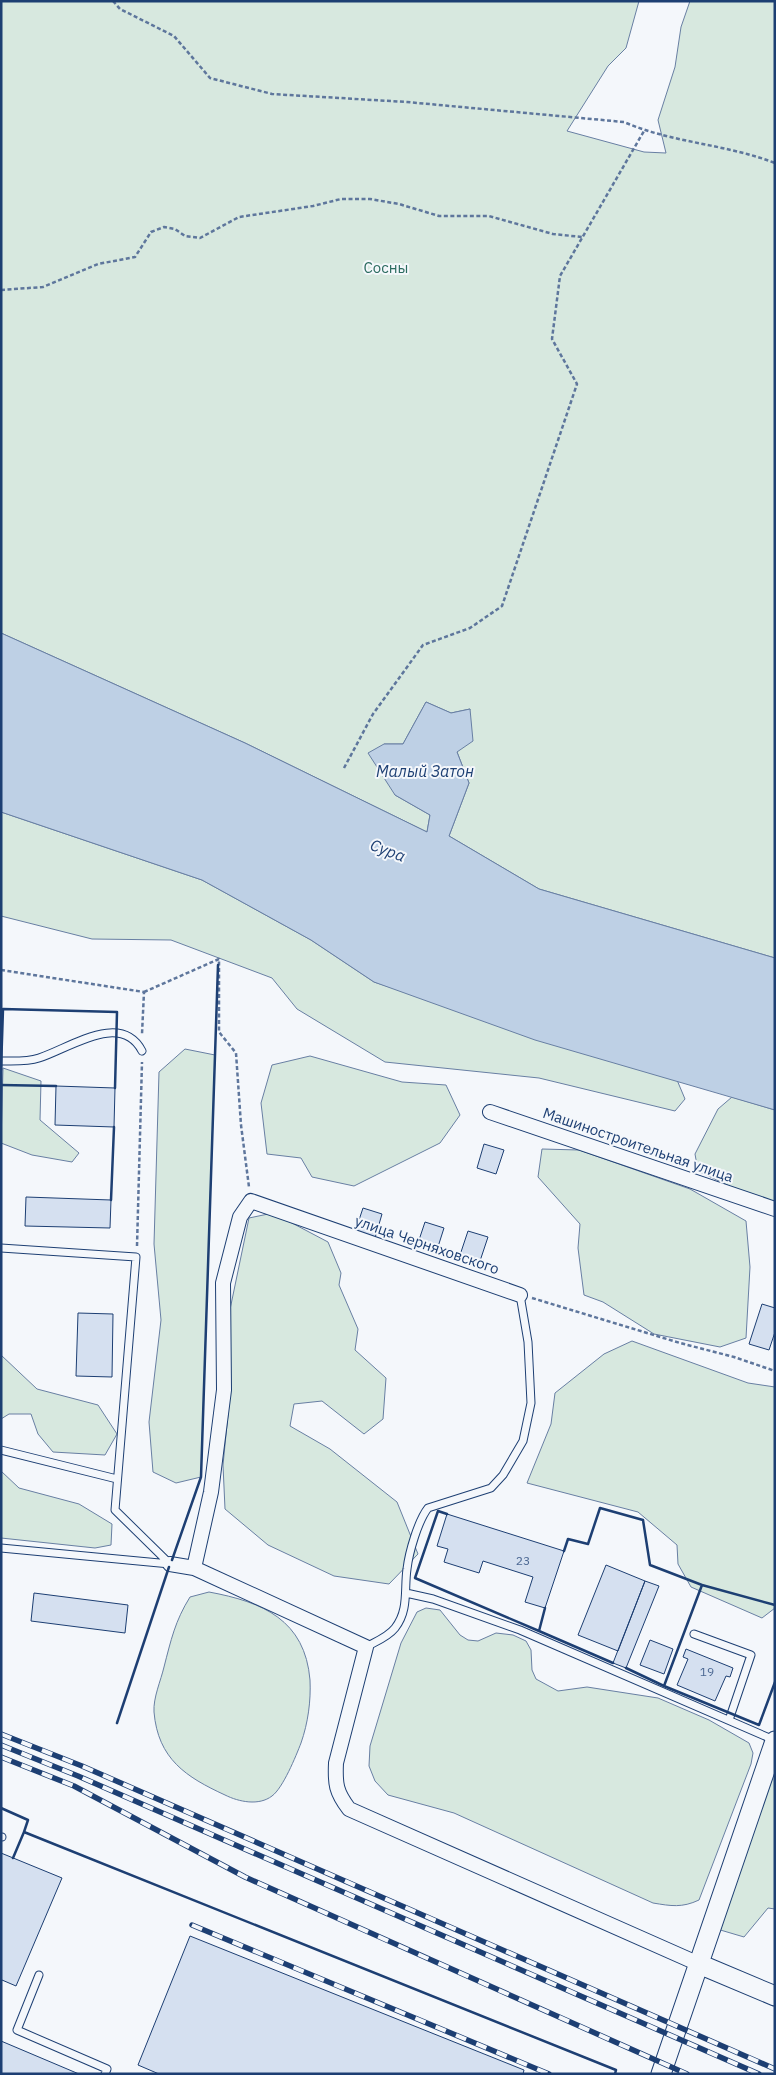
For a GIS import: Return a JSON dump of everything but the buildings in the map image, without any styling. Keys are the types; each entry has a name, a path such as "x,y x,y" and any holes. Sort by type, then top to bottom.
{"main road":[{"path":"661,2074 775,1741"},
{"path":"699,1964 775,1996"}],"street":[{"name":"Машиностроительная улица","path":"490,1112 775,1209"},
{"name":"улица Черняховского","path":"251,1201 520,1295"},
{"path":"194,1568 211,1492 224,1390 223,1282 240,1217 251,1201"},
{"path":"170,1564 194,1568 366,1646 336,1763 336,1780 339,1796 349,1809 699,1964"}],"lane":[{"path":"1,1061 26,1061 40,1058 101,1034 129,1035 136,1041 142,1051"},
{"path":"1,1248 136,1258 115,1510 170,1564"},
{"path":"366,1646 383,1638 394,1629 402,1614 406,1593 407,1569 422,1515 428,1508 491,1488 503,1475 523,1441 531,1403 528,1342 520,1295"},
{"path":"1,1450 117,1479"},
{"path":"1,1548 170,1564"},
{"path":"406,1593 433,1598 520,1630 775,1741"},
{"path":"694,1634 751,1655 729,1720"},
{"path":"38,1975 17,2030 107,2069 105,2074"}],"path":[{"path":"113,1 120,9 174,36 210,78 272,94 407,102 624,122 644,131 750,153 775,163"},
{"path":"344,768 373,714 423,645 470,628 502,606 577,384 552,339 560,276 644,131"},
{"path":"1,290 43,287 98,264 135,257 150,232 164,227 174,229 185,236 200,238 239,217 312,206 342,199 370,199 399,204 439,216 489,216 553,234 582,237"},
{"path":"1,970 144,992 219,959 219,1032 236,1053 241,1125 251,1201"},
{"path":"136,1258 144,992"},
{"path":"520,1295 680,1344 734,1357 775,1371"}],"green space":[{"name":"Сосны","path":"1,1 639,1 626,48 608,66 567,131 644,152 666,153 658,120 675,67 681,27 690,1 775,1 775,958 539,889 449,836 469,783 457,752 470,709 451,713 426,702 403,744 384,744 395,795 430,815 427,832 245,743 1,633"},
{"path":"1,812 202,880 311,940 374,982 677,1080 685,1099 675,1111 539,1078 385,1062 297,1009 272,978 171,940 92,939 1,916"},
{"path":"185,1049 215,1055 201,1477 176,1483 153,1472 149,1422 161,1320 154,1244 159,1072"},
{"path":"310,1056 402,1082 446,1085 460,1115 440,1143 354,1186 312,1177 301,1158 267,1154 261,1103 272,1065"},
{"path":"3,1068 41,1081 40,1120 79,1153 72,1162 32,1155 1,1143"},
{"path":"732,1097 775,1110 775,1208 698,1171 695,1154 718,1109"},
{"path":"542,1149 579,1150 690,1189 746,1221 750,1267 746,1338 720,1347 654,1334 603,1302 584,1295 578,1248 580,1224 538,1177"},
{"path":"273,1213 328,1242 341,1273 339,1285 358,1329 355,1350 386,1378 383,1419 364,1434 322,1401 294,1404 290,1426 330,1449 397,1502 418,1554 389,1584 334,1576 268,1545 225,1509 223,1465 230,1394 227,1324 249,1218"},
{"path":"632,1341 748,1383 775,1387 775,1608 762,1618 691,1587 678,1564 677,1545 638,1512 527,1483 551,1424 555,1393 604,1354"},
{"path":"1,1355 37,1389 98,1405 117,1434 105,1455 53,1452 38,1434 31,1414 9,1414 1,1419"},
{"path":"1,1471 19,1488 79,1504 112,1524 111,1545 95,1548 1,1538"},
{"path":"209,1592 247,1602 263,1608 278,1617 290,1628 300,1642 306,1659 310,1680 310,1696 307,1720 301,1743 285,1779 272,1796 261,1801 249,1802 231,1797 186,1773 168,1754 161,1742 157,1728 154,1712 155,1701 177,1623 190,1597"},
{"path":"426,1608 440,1610 460,1635 468,1640 478,1641 496,1633 513,1635 526,1641 531,1650 532,1670 536,1679 558,1691 587,1687 658,1698 709,1720 749,1743 753,1753 751,1764 699,1900 676,1906 653,1903 454,1813 388,1795 375,1781 369,1766 370,1746 401,1643 417,1612"},
{"path":"775,1766 775,1909 768,1908 744,1937 717,1929"}],"water":[{"path":"1,633 245,743 427,832 430,815 395,795 368,753 384,744 403,744 426,702 451,713 470,709 473,741 457,752 469,783 449,836 539,889 775,958 775,1110 535,1040 374,982 311,940 202,880 1,812"}],"railway":[{"path":"1,1734 82,1766 775,2069"},
{"path":"1,1745 78,1776 759,2074"},
{"path":"1,1757 74,1786 245,1877 687,2074"},
{"path":"192,1925 549,2074"}],"wall":[{"path":"172,1560 201,1477 218,965"},
{"path":"1,1070 3,1009 117,1012 115,1088"},
{"path":"1,1085 56,1086"},
{"path":"111,1200 114,1127"},
{"path":"564,1551 568,1539 588,1544 600,1508 643,1520 650,1565 702,1585"},
{"path":"447,1514 438,1511 415,1578 539,1631 545,1608"},
{"path":"117,1723 169,1567"},
{"path":"775,1605 702,1585 664,1686 759,1725 775,1682"},
{"path":"539,1631 613,1663"},
{"path":"626,1668 664,1686"},
{"path":"1,1808 28,1820 24,1832"},
{"path":"13,1858 24,1832 616,2070 615,2074"}],"water label":[{"name":"Малый Затон","path":"425,771"},
{"name":"Сура","path":"388,850"}]}
